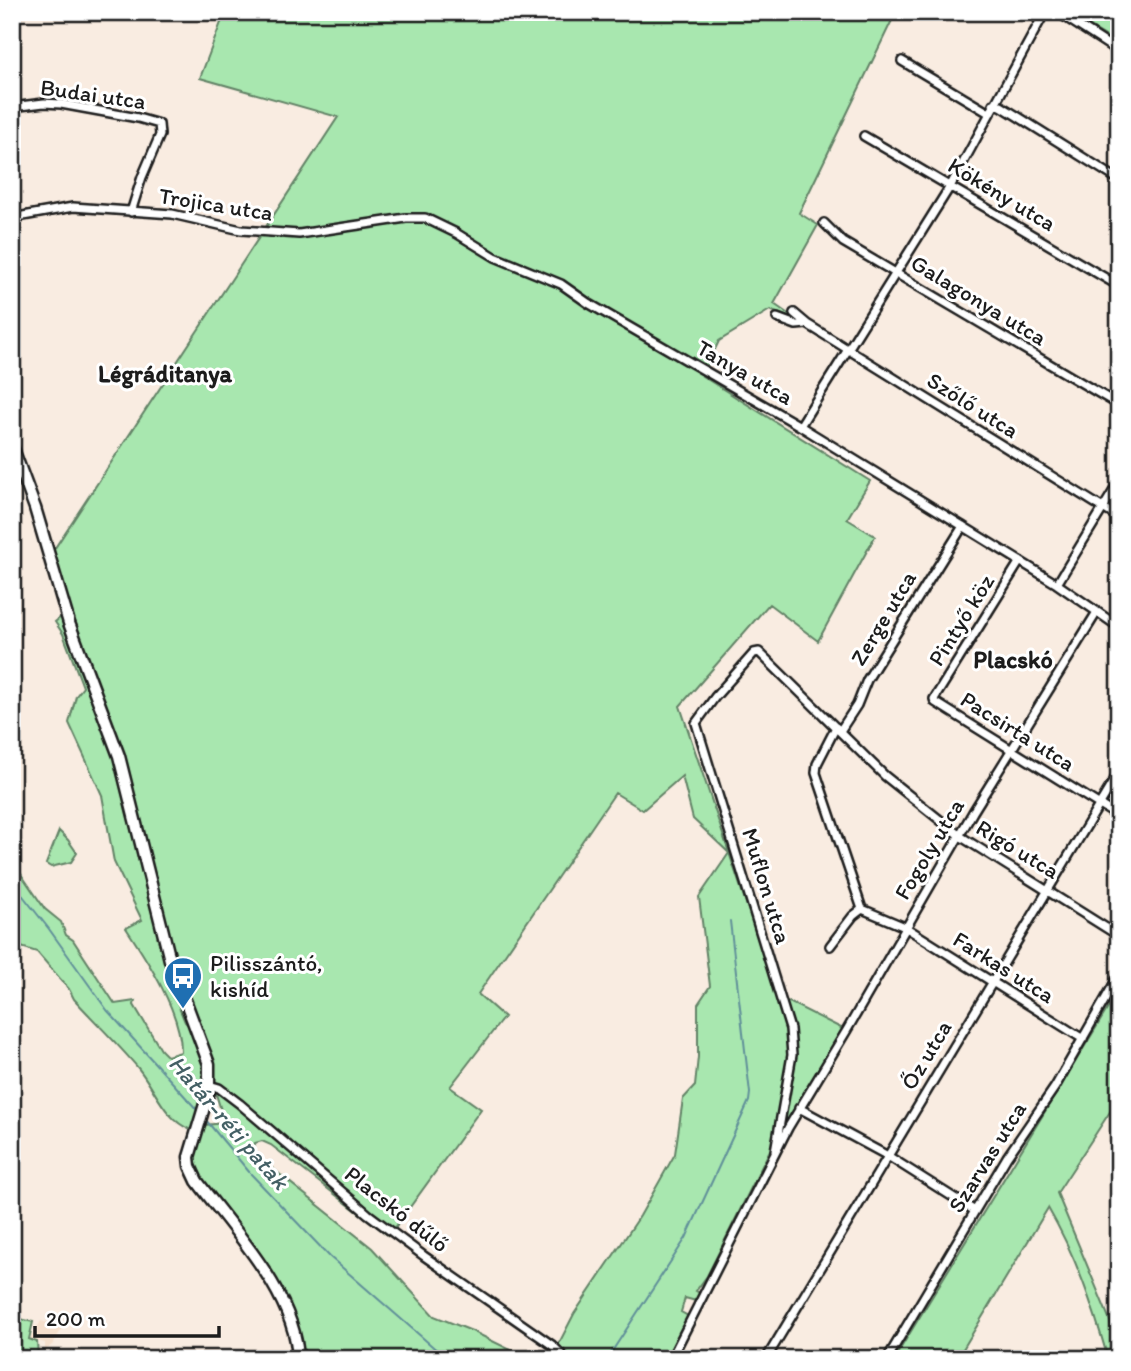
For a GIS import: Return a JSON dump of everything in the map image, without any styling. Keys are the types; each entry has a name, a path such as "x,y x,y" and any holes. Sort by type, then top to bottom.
{"street":[{"path":"800,426 951,185 1045,12"},
{"path":"1052,12 1072,21 1119,52"},
{"path":"902,61 989,113"},
{"name":"Budai utca","path":"12,107 61,104 159,124 160,135 131,212"},
{"path":"993,104 1001,106 1119,180"},
{"name":"Kökény utca","path":"864,136 1119,286"},
{"name":"Trojica utca","path":"12,218 73,207 172,214 266,233 312,233 330,230"},
{"name":"Tanya utca","path":"330,230 406,218 425,218 495,257 561,284 1020,561 1119,627"},
{"name":"Galagonya utca","path":"824,223 843,242 1119,405"},
{"name":"Szőlő utca","path":"794,313 807,324 1119,518"},
{"name":"Szőlő utca","path":"778,318 796,325 807,324"},
{"path":"12,446 35,508 69,623 119,756 158,920 207,1058 209,1085 189,1157 192,1172 282,1298 296,1337 299,1359"},
{"path":"1057,584 1119,482"},
{"name":"Zerge utca","path":"862,909 816,774 817,764 838,729 857,705 867,680 963,527"},
{"name":"Pintyő köz","path":"934,699 1020,561"},
{"name":"Fogoly utca","path":"799,1108 1097,612"},
{"name":"Rigó utca","path":"754,653 759,652 885,776 960,836 1119,936"},
{"name":"Muflon utca","path":"754,653 696,723 790,1029 792,1055 775,1151"},
{"name":"Pacsirta utca","path":"934,699 1119,817"},
{"name":"Őz utca","path":"766,1359 1119,772"},
{"path":"830,946 853,916 862,909"},
{"name":"Farkas utca","path":"862,909 905,928 1083,1039"},
{"name":"Szarvas utca","path":"887,1359 921,1306 1007,1157 1055,1087 1119,975"},
{"name":"Placskó dűlő","path":"209,1085 219,1088 240,1104 368,1214 552,1345 566,1359"},
{"path":"799,1108 888,1156 975,1211"},
{"name":"Muflon utca","path":"671,1359 799,1108"}],"shaded area":[{"path":"41,1321 63,1327 53,1344 45,1351 45,1343 30,1339"}],"green space":[{"path":"225,12 896,12 799,213 818,225 774,304 800,322 770,310 719,341 702,376 870,481 847,519 875,536 818,641 769,604 680,706 777,996 843,1029 769,1152 707,1276 696,1291 700,1293 696,1301 685,1298 681,1312 688,1316 667,1359 568,1359 557,1347 574,1314 640,1216 675,1154 683,1099 695,1086 698,1004 710,986 699,897 729,853 693,819 682,776 643,810 615,793 478,994 504,1017 450,1087 481,1109 389,1236 271,1145 262,1141 255,1143 254,1150 258,1157 372,1248 434,1316 529,1359 303,1359 297,1325 284,1294 195,1168 195,1148 204,1125 225,1123 210,1075 191,1130 167,1111 138,1068 74,999 69,989 37,952 15,945 12,934 20,930 12,921 12,861 45,909 61,922 66,935 73,940 115,1004 135,1001 134,1005 161,1050 167,1056 181,1052 180,1037 170,1004 126,928 142,920 114,862 102,795 69,723 76,696 83,687 63,634 55,622 69,610 51,554 338,117 200,78","holes":["140,844 198,1034 185,1022 180,1010 151,901"]},
{"path":"1066,12 1119,12 1119,44 1117,43"},
{"path":"59,831 77,853 71,862 51,867 46,864"},
{"path":"1119,990 1119,1098 1057,1193 1109,1318 1119,1350 1119,1359 1108,1359 1083,1282 1048,1208 957,1359 894,1359"},
{"path":"12,1317 33,1322 29,1339 37,1342 38,1356 28,1359 12,1352"}],"waterway":[{"name":"Határ-réti patak","path":"12,882 107,1010 199,1112"},
{"path":"607,1359 686,1238 749,1101 730,921"},
{"name":"Határ-réti patak","path":"205,1119 250,1173 330,1257 447,1359"}],"place":[{"name":"Pilisszántó, kishíd","path":"183,1010"}],"district":[{"name":"Légráditanya","path":"165,373"},
{"name":"Placskó","path":"1013,659"}]}
